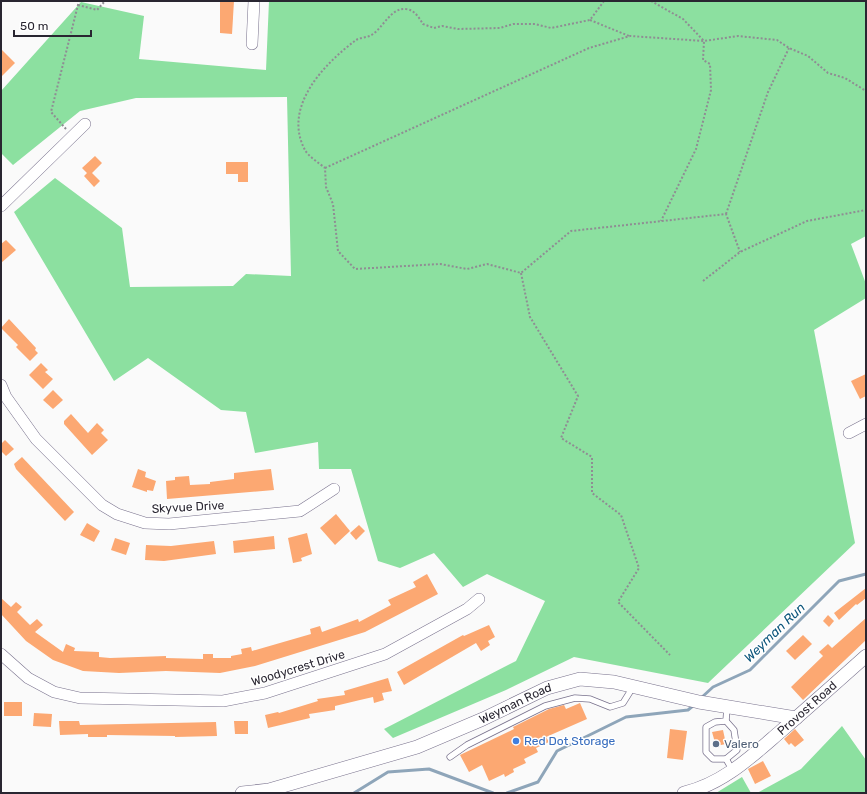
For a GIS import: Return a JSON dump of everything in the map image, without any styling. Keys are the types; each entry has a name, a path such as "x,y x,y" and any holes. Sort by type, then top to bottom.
{"street":[{"path":"252,44 254,1"},
{"path":"1,206 85,124"},
{"name":"Skyvue Drive","path":"1,385 6,397 36,440 102,505 117,514 145,523 169,524 300,511 334,489"},
{"path":"849,434 866,424"},
{"name":"Woodycrest Drive","path":"1,654 28,678 54,692 80,698 223,701 265,693 385,654 468,609 479,599"},
{"name":"Provost Road","path":"684,793 711,783 733,771 866,656"},
{"name":"Weyman Road","path":"242,793 269,790 417,746 483,719 547,688 580,679 614,682 726,707 796,718"}],"lane":[{"path":"450,757 467,745 545,706 575,698 583,698 590,699 610,707 623,703 633,686"},
{"path":"726,707 726,721 734,730 737,750 726,759 713,760 706,752 706,727 715,722 726,721"},
{"path":"726,759 733,771"}],"path":[{"path":"72,136 51,112 79,1"},
{"path":"78,5 96,10 105,1"},
{"path":"590,20 604,1"},
{"path":"650,1 683,19 704,41 703,60 710,64 711,90 696,149 661,221"},
{"path":"521,273 487,264 468,270 440,264 355,269 338,251 333,204 326,186 325,168 305,151 298,128 302,101 321,71 358,39 372,35 395,11 406,8 416,13 423,24 434,28 442,26 458,29 500,28 513,24 535,24 551,28 590,20 630,36 704,41 738,36 777,40 789,48 808,56 828,74 845,78 866,91"},
{"path":"325,168 589,48 630,36"},
{"path":"740,252 726,214 768,92 789,48"},
{"path":"703,281 740,252 807,221 866,210"},
{"path":"521,273 571,232 726,214"},
{"path":"521,273 530,317 578,396 561,438 592,457 592,493 621,515 639,568 618,602 670,655"}],"green space":[{"path":"269,1 866,1 866,236 851,244 866,284 866,298 814,330 855,543 708,683 574,657 506,690 393,738 384,729 516,661 545,601 487,574 463,587 434,553 400,568 378,561 351,469 319,469 318,442 255,453 246,412 221,410 148,358 114,381 14,212 55,178 122,228 130,287 233,286 246,274 291,276 287,97 136,98 80,111 13,165 1,153 1,91 81,2 144,16 139,59 266,70"},
{"path":"842,726 866,760 866,793 757,793 801,769"},
{"path":"742,777 751,793 716,793"}],"building":[{"path":"220,1 234,1 232,34 220,33"},
{"path":"1,49 15,63 1,77"},
{"path":"95,156 102,163 92,173 100,181 94,187 84,176 87,173 82,168"},
{"path":"226,162 248,162 248,182 238,182 238,174 226,174"},
{"path":"6,240 16,250 1,263 1,244"},
{"path":"9,319 36,348 35,350 38,353 30,361 16,347 18,345 1,328"},
{"path":"41,363 48,370 45,372 53,379 43,389 29,375"},
{"path":"866,374 866,396 860,399 851,381"},
{"path":"53,390 63,400 53,409 43,400"},
{"path":"71,414 88,433 97,423 104,430 101,433 108,440 92,455 64,424 64,421"},
{"path":"5,440 14,449 6,456 1,451 1,444"},
{"path":"22,457 74,512 65,521 16,469 14,464"},
{"path":"138,469 146,472 145,477 156,481 153,491 147,490 147,492 132,487"},
{"path":"271,469 274,490 167,499 166,481 175,480 175,477 189,476 190,485 210,484 210,482 234,479 234,473"},
{"path":"336,514 350,531 335,545 320,528"},
{"path":"87,523 100,531 94,542 80,535"},
{"path":"359,525 365,531 356,540 350,533"},
{"path":"307,533 312,554 301,558 302,561 293,563 288,538"},
{"path":"274,536 275,549 234,553 233,541"},
{"path":"115,538 130,543 126,555 111,550"},
{"path":"214,541 216,554 164,561 145,560 146,545 171,546"},
{"path":"427,574 438,594 365,632 255,666 220,673 166,671 119,673 83,671 53,660 26,641 1,614 1,598 11,607 16,602 22,607 17,612 30,625 37,619 43,625 35,632 63,652 66,644 75,648 74,651 99,652 99,657 110,658 166,656 166,658 203,659 203,654 213,654 213,658 231,658 231,656 242,654 241,649 251,647 252,651 311,634 310,629 320,626 322,632 358,619 359,622 391,605 388,600 416,587 413,582"},
{"path":"866,588 866,598 857,605 856,604 839,620 834,613"},
{"path":"828,615 834,621 829,627 823,621"},
{"path":"866,618 866,640 803,700 791,687 823,656 819,652 828,644 832,648"},
{"path":"489,625 495,637 488,641 490,645 481,651 476,643 404,685 397,672 463,635 464,636"},
{"path":"803,635 812,644 795,660 786,651"},
{"path":"388,678 392,691 382,693 384,700 374,703 373,697 335,706 335,710 309,714 310,718 268,728 265,715 279,713 318,701 317,699 345,695 344,691"},
{"path":"4,702 22,702 22,716 4,716"},
{"path":"580,703 587,719 546,737 549,742 536,748 538,752 524,759 526,763 513,769 514,772 505,777 504,774 489,781 482,765 469,772 460,755 514,729 513,727 549,709 564,705 566,709"},
{"path":"34,713 52,714 51,727 33,726"},
{"path":"59,721 79,721 80,725 216,722 217,736 175,737 107,735 107,737 88,737 88,734 60,735"},
{"path":"234,721 248,721 248,734 235,734"},
{"path":"670,729 687,731 683,760 667,758"},
{"path":"795,729 804,740 795,747 791,743 789,745 784,739"},
{"path":"723,730 726,744 716,746 712,732"},
{"path":"763,761 771,776 755,784 748,769"}],"waterway":[{"name":"Weyman Run","path":"701,698 713,687 750,670 839,581 866,574"},
{"name":"Weyman Run","path":"507,793 538,782 557,751 626,717 688,710 694,705"},
{"name":"Weyman Run","path":"354,793 388,772 429,769 493,793"}],"place":[{"name":"Red Dot Storage","path":"516,741"},
{"name":"Valero","path":"716,744"}]}
